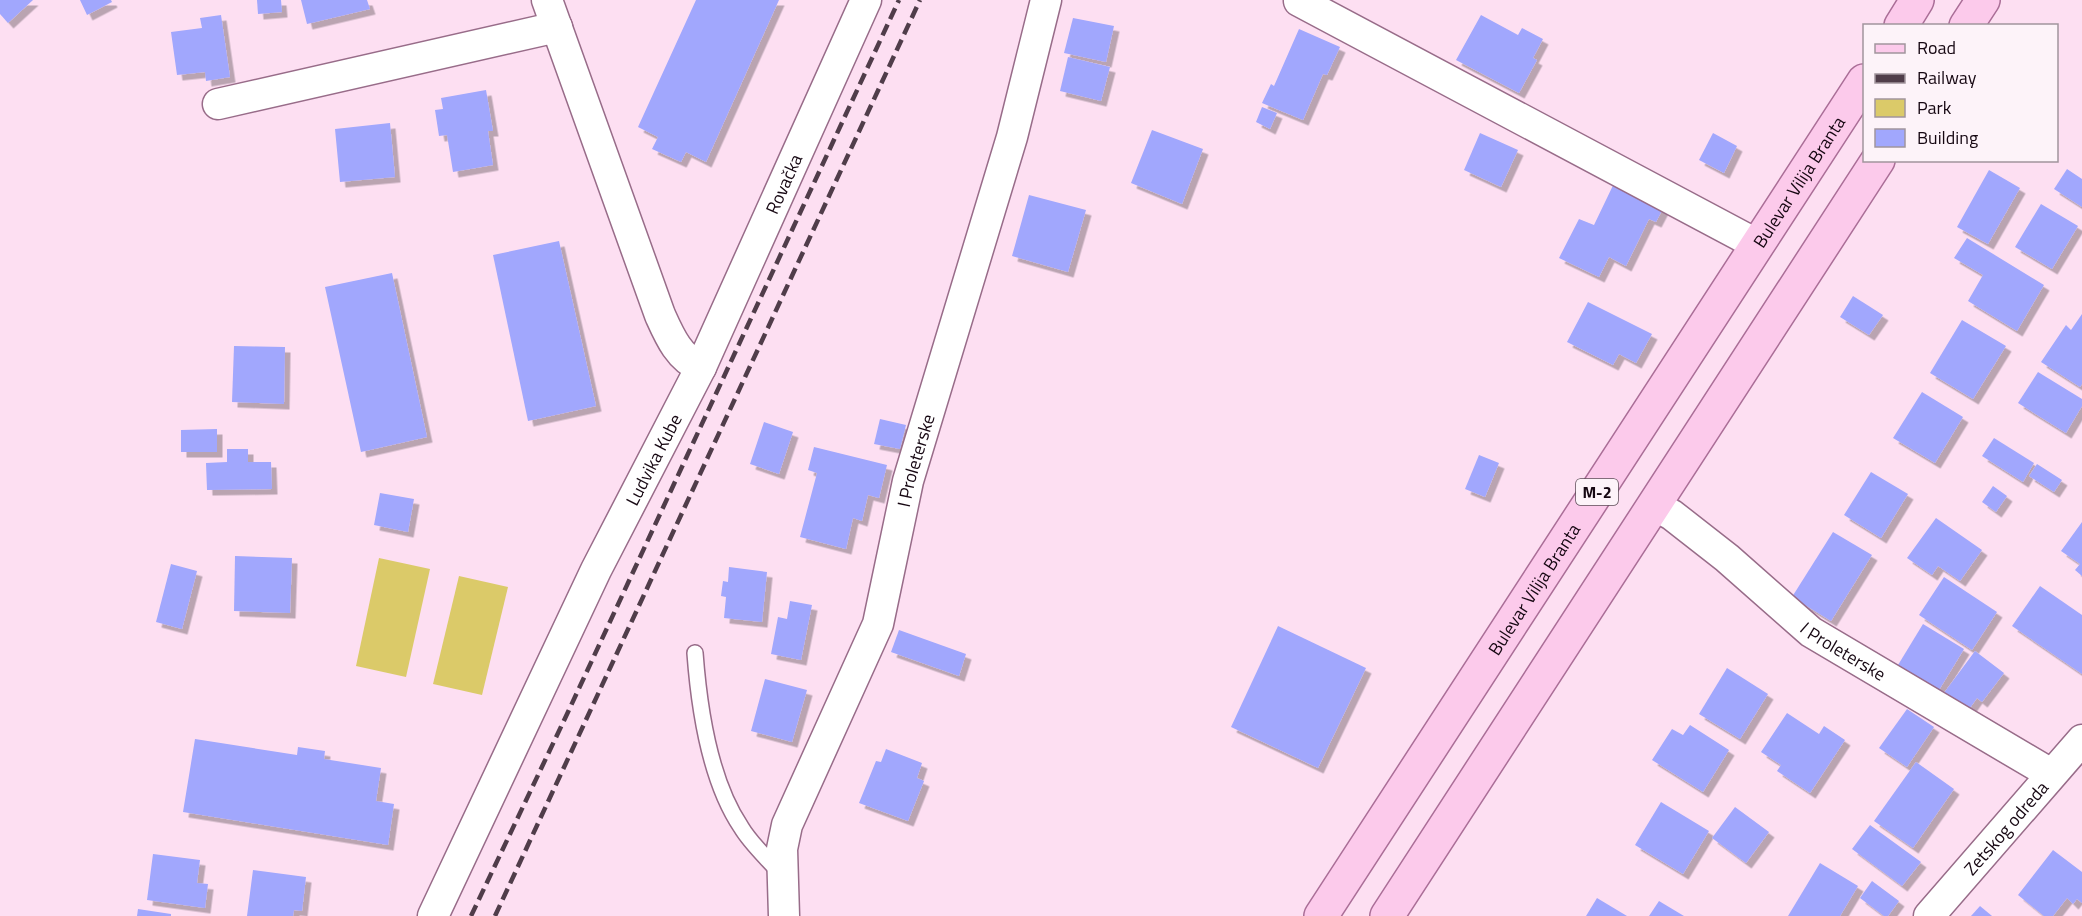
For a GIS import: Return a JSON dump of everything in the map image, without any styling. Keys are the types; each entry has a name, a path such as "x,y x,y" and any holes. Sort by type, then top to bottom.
{"main road":[{"path":"1902,24 1917,0"},
{"path":"1967,24 1983,0"},
{"name":"Bulevar Vilija Branta","path":"1320,916 1863,83"},
{"path":"1387,916 1877,162"}],"street":[{"name":"Rovačka","path":"701,367 866,0"},
{"name":"I Proleterske","path":"784,916 782,849 787,825 878,624 908,481 1011,137 1046,0"},
{"path":"1299,1 1758,244"},
{"path":"218,104 552,14 660,315 680,351 701,367"},
{"name":"Ludvika Kube","path":"433,916 596,570 701,367"},
{"name":"I Proleterske","path":"1654,505 1672,515 1727,558 1811,632 2051,774"},
{"name":"Zetskog odreda","path":"1929,916 2082,740"}],"lane":[{"path":"695,653 702,716 717,774 729,805 741,828 782,875"}],"green space":[{"path":"379,558 430,569 406,677 356,666"},
{"path":"459,576 508,587 482,695 433,684"}],"building":[{"path":"0,0 33,0 8,23 0,14"},
{"path":"80,0 111,0 112,2 87,15"},
{"path":"257,0 281,0 282,12 258,14"},
{"path":"301,0 367,0 370,9 307,24"},
{"path":"696,0 779,0 706,162 686,152 681,162 652,149 658,137 638,127"},
{"path":"221,15 230,77 206,81 205,72 177,75 171,32 202,28 200,18"},
{"path":"1481,15 1518,35 1522,28 1543,39 1533,58 1537,60 1519,93 1456,60"},
{"path":"1073,18 1114,26 1106,62 1064,53"},
{"path":"1299,29 1340,47 1327,75 1323,74 1303,120 1262,103 1271,84 1274,86"},
{"path":"1068,57 1110,67 1101,101 1060,91"},
{"path":"486,90 493,131 488,131 493,165 453,172 447,135 439,136 435,110 443,109 441,98"},
{"path":"1262,107 1277,113 1270,129 1256,122"},
{"path":"390,123 395,177 340,182 335,129"},
{"path":"1152,130 1203,149 1182,204 1131,183"},
{"path":"1480,133 1518,150 1501,187 1464,170"},
{"path":"1713,133 1737,146 1724,173 1699,160"},
{"path":"2067,169 2082,179 2082,207 2054,189"},
{"path":"1989,170 2020,188 1988,244 1957,227"},
{"path":"1618,175 1668,199 1656,222 1649,219 1626,266 1609,257 1599,277 1559,258 1579,219 1594,225"},
{"path":"1029,195 1086,210 1068,272 1012,256"},
{"path":"2041,204 2078,226 2052,269 2015,247"},
{"path":"1967,238 2044,285 2017,331 1968,301 1983,275 1954,258"},
{"path":"559,241 596,406 528,421 493,255"},
{"path":"392,273 427,437 361,452 325,287"},
{"path":"1853,296 1883,315 1869,335 1840,317"},
{"path":"1588,302 1652,334 1636,363 1619,354 1613,365 1567,342"},
{"path":"2082,314 2082,384 2080,387 2041,362 2066,325 2071,330"},
{"path":"1962,320 2006,346 1973,399 1930,373"},
{"path":"234,346 285,347 284,404 232,402"},
{"path":"2038,372 2082,399 2082,406 2066,433 2018,403"},
{"path":"1922,392 1963,417 1935,463 1893,438"},
{"path":"880,419 906,425 900,449 874,444"},
{"path":"764,422 793,432 779,474 750,464"},
{"path":"217,429 217,452 181,452 181,430"},
{"path":"1994,438 2034,463 2023,482 1982,456"},
{"path":"814,447 887,465 879,498 868,495 862,521 853,518 846,549 800,537 817,473 808,470"},
{"path":"227,449 248,449 248,462 271,462 272,489 207,490 206,463 227,462"},
{"path":"1479,455 1499,463 1485,497 1465,489"},
{"path":"2037,464 2062,480 2054,492 2029,476"},
{"path":"1871,472 1908,494 1881,538 1844,515"},
{"path":"1993,486 2007,496 1996,512 1982,502"},
{"path":"380,493 414,499 408,532 374,525"},
{"path":"1936,518 1982,550 1960,581 1938,566 1932,575 1907,558"},
{"path":"2082,522 2082,576 2075,570 2080,564 2061,551"},
{"path":"1833,532 1872,555 1831,621 1792,597"},
{"path":"235,556 292,558 290,613 234,611"},
{"path":"171,564 197,571 182,629 156,622"},
{"path":"729,567 767,572 762,622 724,618 726,597 721,596 723,581 728,582"},
{"path":"1944,577 1997,612 1972,650 1919,615"},
{"path":"2040,586 2082,615 2082,674 2012,626"},
{"path":"790,601 812,605 801,660 771,654 778,617 787,619"},
{"path":"1923,624 1964,649 1939,690 1898,665"},
{"path":"1278,626 1366,668 1318,768 1231,727"},
{"path":"899,630 966,654 959,676 891,652"},
{"path":"1975,651 2004,673 1982,702 1977,698 1965,715 1941,697"},
{"path":"1727,668 1768,694 1740,739 1699,714"},
{"path":"765,679 807,690 792,742 751,731"},
{"path":"1907,709 1934,727 1907,767 1879,748"},
{"path":"1787,713 1819,734 1824,726 1845,740 1810,793 1777,771 1781,765 1761,752"},
{"path":"1690,725 1729,750 1703,792 1652,760 1672,729 1683,735"},
{"path":"195,739 297,755 298,747 325,751 324,759 381,768 376,801 394,804 388,845 183,812"},
{"path":"886,749 922,763 917,778 924,781 908,821 859,803 876,761 881,762"},
{"path":"1916,762 1954,789 1913,848 1874,821"},
{"path":"1661,802 1709,831 1683,874 1635,845"},
{"path":"1735,807 1769,832 1746,863 1712,838"},
{"path":"1870,825 1921,862 1902,886 1852,849"},
{"path":"2053,850 2082,872 2082,903 2077,899 2073,904 2067,898 2053,916 2044,916 2018,895"},
{"path":"153,854 200,860 197,883 208,884 205,908 147,900"},
{"path":"1820,863 1858,886 1840,916 1788,916"},
{"path":"253,870 306,877 302,911 294,910 293,916 247,916"},
{"path":"1872,881 1899,901 1888,916 1884,916 1860,898"},
{"path":"1597,898 1627,916 1586,916"},
{"path":"1659,901 1684,916 1649,916"},
{"path":"1980,906 1992,916 1971,916"},
{"path":"138,909 171,914 171,916 137,916"}],"railway":[{"path":"471,916 899,0"},
{"path":"495,916 920,0"}]}
